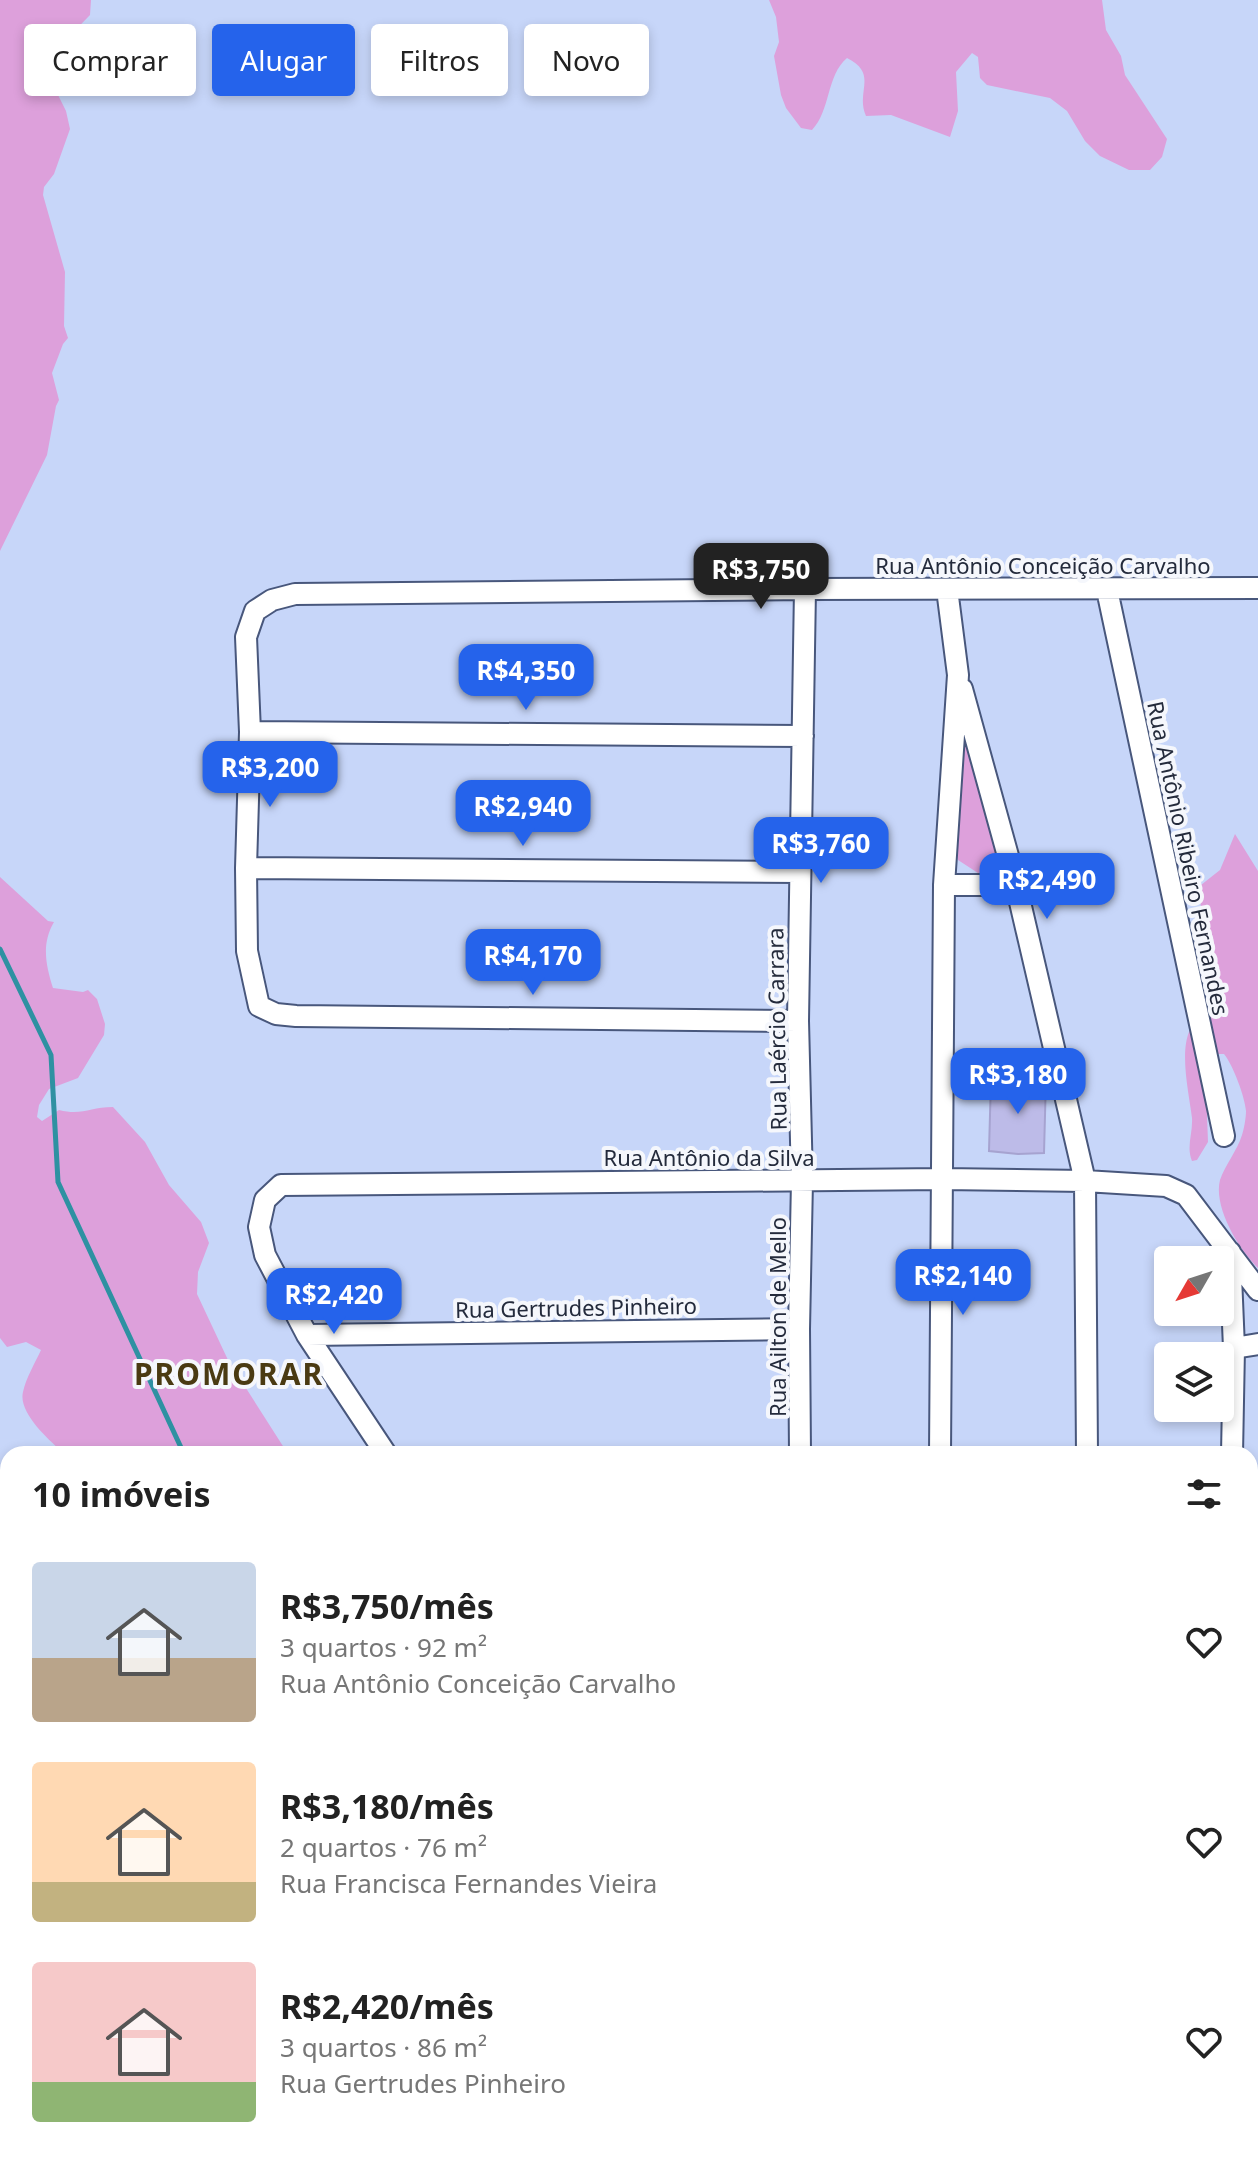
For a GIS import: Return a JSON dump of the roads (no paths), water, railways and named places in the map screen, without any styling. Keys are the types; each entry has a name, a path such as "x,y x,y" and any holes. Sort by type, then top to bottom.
{"street":[{"name":"Rua Antônio Conceição Carvalho","path":"250,732 246,637 255,611 272,600 295,594 1258,588"},
{"name":"Rua Laércio Carrara","path":"802,1181 798,1021 805,589"},
{"path":"947,589 958,675 1016,885 1085,1181 1087,1446"},
{"name":"Rua Antônio Ribeiro Fernandes","path":"1107,590 1224,1136"},
{"path":"940,1446 944,885 958,675"},
{"path":"798,1021 276,1014 259,1006 247,951 246,868 250,732 803,736"},
{"path":"246,868 799,872"},
{"path":"944,885 1016,885"},
{"name":"Rua Antônio da Silva","path":"307,1335 265,1255 259,1227 265,1200 281,1185 943,1179 1085,1181 1166,1186 1186,1195 1225,1246"},
{"name":"Rua Ailton de Mello","path":"800,1446 802,1181"},
{"path":"1234,1257 1258,1290"},
{"name":"Rua Gertrudes Pinheiro","path":"307,1335 799,1329"},
{"path":"307,1335 381,1446"},
{"path":"1234,1348 1258,1344"},
{"path":"1232,1446 1233,1422"}],"waterway":[{"path":"0,949 51,1055 58,1182 180,1446"}],"district":[{"name":"PROMORAR","path":"229,1373"}]}
